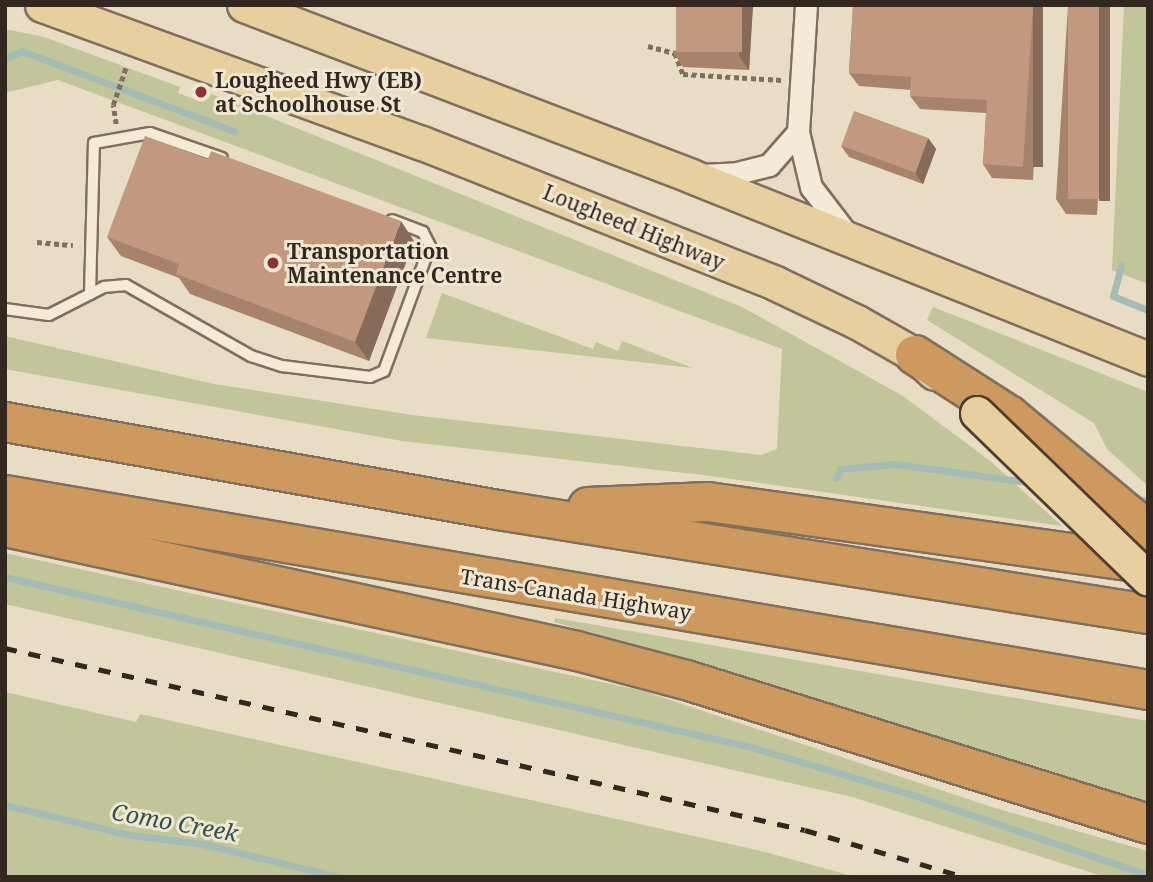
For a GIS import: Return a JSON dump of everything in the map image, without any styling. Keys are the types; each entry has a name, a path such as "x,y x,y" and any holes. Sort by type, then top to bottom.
{"highway":[{"path":"915,355 1148,531"},
{"path":"5,422 498,510 1148,614"},
{"name":"Trans-Canada Highway","path":"5,495 1148,690"},
{"path":"498,510 708,502 1148,564"},
{"path":"5,527 577,650 1148,824"}],"main road":[{"name":"Lougheed Highway","path":"42,5 422,143 762,278 857,322 915,355"},
{"path":"244,5 691,176 1148,359"},
{"path":"993,414 1148,579"}],"street":[{"path":"806,5 799,132 811,187 853,241"},
{"path":"691,176 737,173 769,165 799,132"}],"lane":[{"path":"90,294 94,143 150,133 230,161"},
{"path":"5,309 49,315 104,287 133,287 251,356 282,366 352,378 384,371 427,257 429,242 423,232 382,216"}],"path":[{"path":"648,46 675,53 683,74 801,81"},
{"path":"117,127 114,101 126,67"},
{"path":"37,243 73,245"}],"green space":[{"path":"1124,5 1148,5 1148,284 1112,270"},
{"path":"5,29 44,37 180,87 178,93 202,102 209,93 742,307 903,396 989,460 1062,526 711,476 402,441 5,369 5,336 214,384 412,415 761,455 777,449 782,349 58,80 5,93"},
{"path":"442,293 593,349 596,342 618,351 622,341 693,368 426,338"},
{"path":"933,307 1148,392 1148,486 1107,449 1094,423 927,320"},
{"path":"5,553 643,691 995,808 1148,851 1148,877 1105,877 852,797 5,604"},
{"path":"555,618 1148,721 1148,805 1024,771 764,682 554,622"},
{"path":"5,692 136,722 140,714 757,850 856,877 5,877"}],"building":[{"path":"676,5 742,5 742,52 676,52"},
{"path":"853,5 1033,5 1023,167 983,164 987,100 910,96 911,77 849,73"},
{"path":"1068,5 1099,5 1099,199 1068,199"},
{"path":"854,111 928,138 916,173 841,146"},
{"name":"Transportation Maintenance Centre","path":"145,136 208,159 211,151 401,221 355,342 176,274 179,264 107,237"}],"waterway":[{"path":"5,59 22,51 234,131"},
{"path":"1121,266 1113,296 1148,310"},
{"path":"836,478 840,469 895,464 1033,483"},
{"path":"1131,498 1148,501"},
{"path":"5,577 751,747 913,795 1148,875"},
{"name":"Como Creek","path":"5,805 130,835 203,844 338,877"}],"railway":[{"path":"5,648 805,830 965,877"}],"place":[{"name":"Lougheed Hwy (EB) at Schoolhouse St","path":"201,92"},
{"name":"Transportation Maintenance Centre","path":"273,263"}]}
